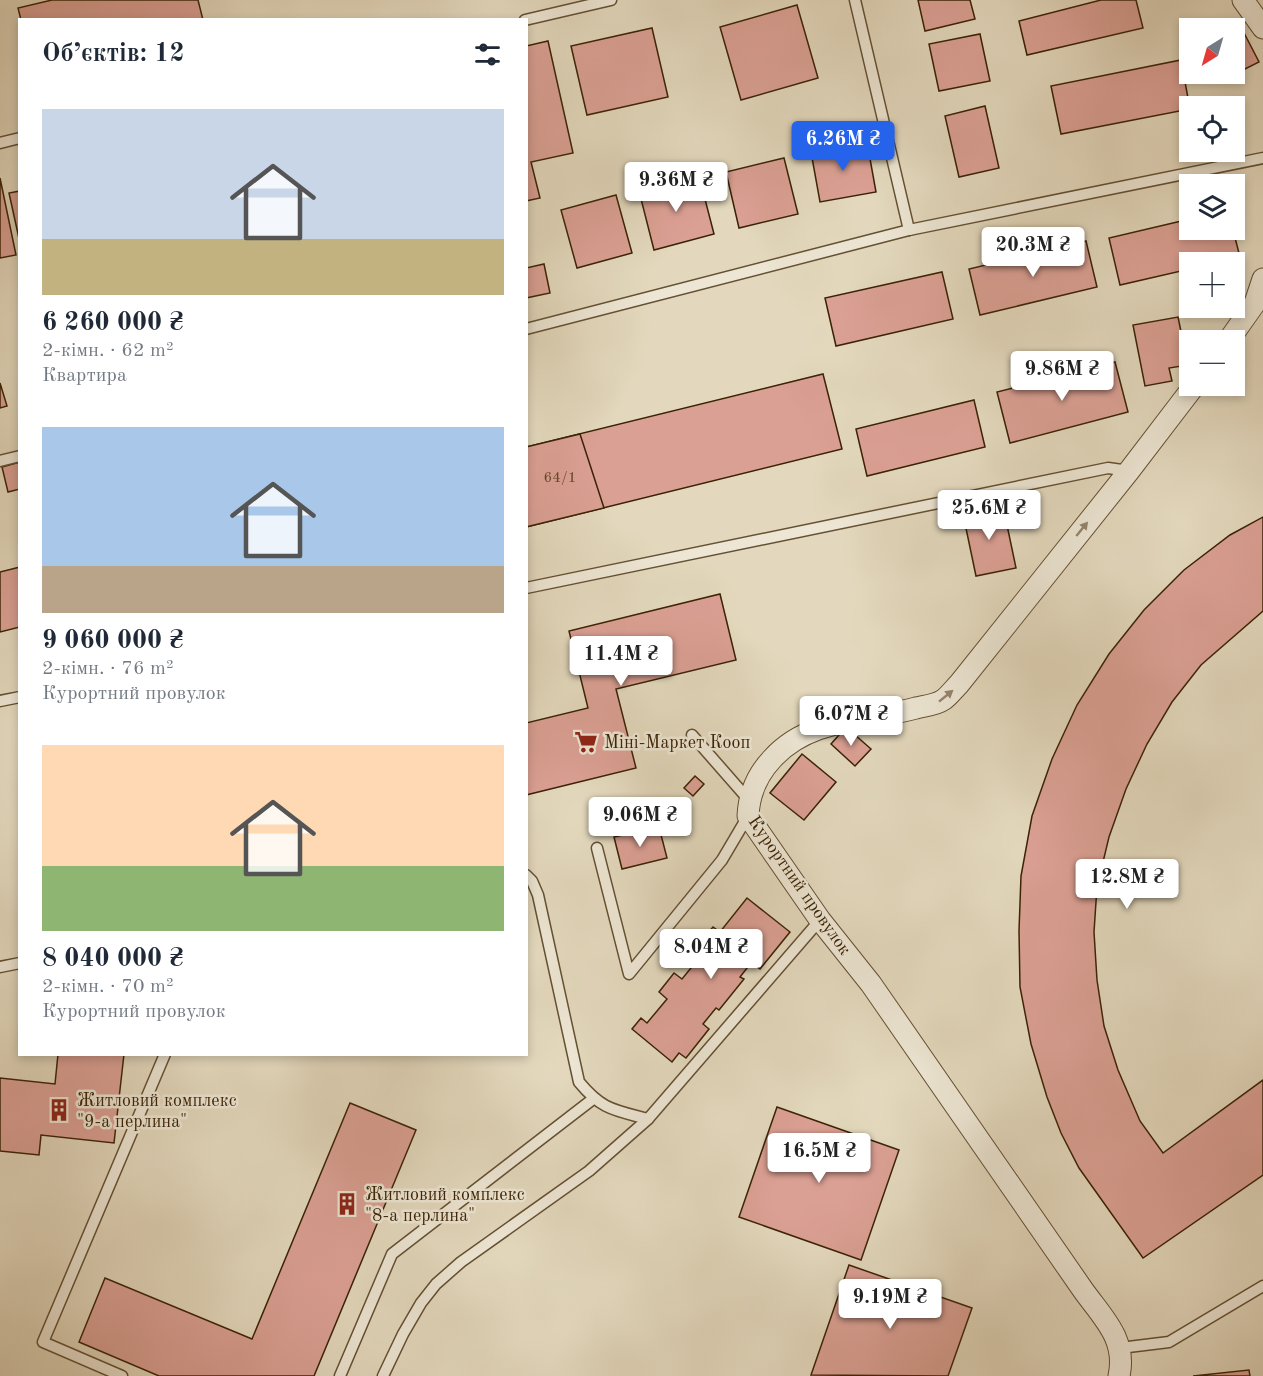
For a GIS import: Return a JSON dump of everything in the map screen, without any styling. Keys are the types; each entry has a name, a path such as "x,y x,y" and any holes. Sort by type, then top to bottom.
{"street":[{"path":"1243,0 1263,28"},
{"path":"1236,330 1255,303 1263,279"},
{"name":"Курортний провулок","path":"1120,1348 1114,1333 871,984 820,920 748,808 756,782 767,764 781,749 803,735 824,726 891,715 942,701 959,684 1130,471 1186,396"},
{"path":"1119,1376 1122,1364 1120,1348"}],"lane":[{"path":"528,19 611,0"},
{"path":"855,0 909,230"},
{"path":"0,143 18,138"},
{"path":"528,328 909,230 1263,158"},
{"path":"0,461 18,456"},
{"path":"528,588 1108,468 1130,471"},
{"path":"0,701 18,697"},
{"path":"597,848 628,974 722,860 748,808 692,735"},
{"path":"528,877 538,895 579,1082 593,1099 612,1110 648,1119"},
{"path":"383,1376 421,1302 436,1284 460,1262 590,1172 648,1119 820,920"},
{"path":"0,967 18,963"},
{"path":"122,1376 43,1342 164,1056"},
{"path":"340,1376 392,1254 593,1099"},
{"path":"1120,1348 1169,1342 1262,1289"}],"building":[{"path":"52,0 198,0 202,18 20,18 18,8"},
{"path":"918,0 970,0 975,19 925,31"},
{"path":"1101,0 1136,0 1143,28 1027,55 1019,21"},
{"path":"797,5 818,78 741,100 720,27"},
{"path":"652,28 668,97 587,115 571,46"},
{"path":"980,34 990,81 939,91 929,44"},
{"path":"1245,35 1259,62 1245,69"},
{"path":"548,41 573,153 531,162 540,198 528,201 528,46"},
{"path":"1179,60 1179,84 1185,84 1188,96 1179,96 1179,111 1061,134 1051,86"},
{"path":"985,106 999,168 959,177 945,116"},
{"path":"867,142 876,192 820,202 811,152"},
{"path":"784,158 798,214 739,228 726,172"},
{"path":"699,176 714,234 654,250 639,191"},
{"path":"0,178 16,255 0,258"},
{"path":"18,191 18,234 9,193"},
{"path":"616,195 632,253 577,268 561,210"},
{"path":"1179,222 1179,240 1236,240 1239,252 1179,252 1179,272 1120,285 1109,238"},
{"path":"1086,241 1097,287 980,315 969,269"},
{"path":"544,264 550,293 528,298 528,268"},
{"path":"942,272 953,319 836,346 825,298"},
{"path":"1178,317 1181,330 1179,366 1169,368 1172,381 1145,386 1133,325"},
{"path":"1115,362 1128,412 1010,443 997,392"},
{"path":"823,374 842,449 528,527 528,447"},
{"path":"0,383 7,406 0,408"},
{"path":"974,400 985,447 867,476 856,429"},
{"path":"580,434 604,508 528,527 528,447"},
{"path":"18,463 18,490 8,492 2,467"},
{"path":"1003,506 1016,568 976,576 963,514"},
{"path":"1263,517 1263,611 1201,665 1172,702 1147,744 1126,789 1109,837 1097,887 1094,932 1097,980 1104,1026 1118,1070 1140,1121 1163,1153 1263,1080 1263,1175 1143,1258 1079,1168 1061,1133 1047,1097 1031,1044 1020,987 1021,876 1032,816 1052,759 1077,705 1109,654 1144,610 1184,570 1230,535"},
{"path":"18,568 18,628 0,632 0,572"},
{"path":"720,594 736,660 616,689 636,768 528,795 528,723 588,708 569,631"},
{"path":"846,727 871,749 855,766 831,744"},
{"path":"802,754 836,782 804,820 770,793"},
{"path":"695,776 704,784 693,796 684,788"},
{"path":"659,827 667,858 622,869 614,837"},
{"path":"747,898 790,932 760,969 751,963 740,977 744,979 719,1010 716,1008 703,1024 709,1029 686,1058 679,1053 672,1062 632,1029 641,1018 647,1023 667,999 659,992 674,973 682,979 704,952 697,946 713,927 720,932"},
{"name":"Житловий комплекс \"9-а перлина\"","path":"58,1056 124,1056 114,1143 41,1135 39,1155 0,1151 0,1078 55,1084"},
{"name":"Житловий комплекс \"8-а перлина\"","path":"350,1103 416,1130 314,1376 159,1376 79,1342 105,1278 252,1339"},
{"path":"777,1107 899,1150 861,1260 739,1217"},
{"path":"849,1265 972,1308 948,1376 811,1375"},
{"path":"1249,1370 1250,1376 1193,1376"}],"place":[{"name":"Міні-Маркет Кооп","path":"586,742"},
{"name":"Житловий комплекс \"9-а перлина\"","path":"59,1110"},
{"name":"Житловий комплекс \"8-а перлина\"","path":"347,1204"}]}
